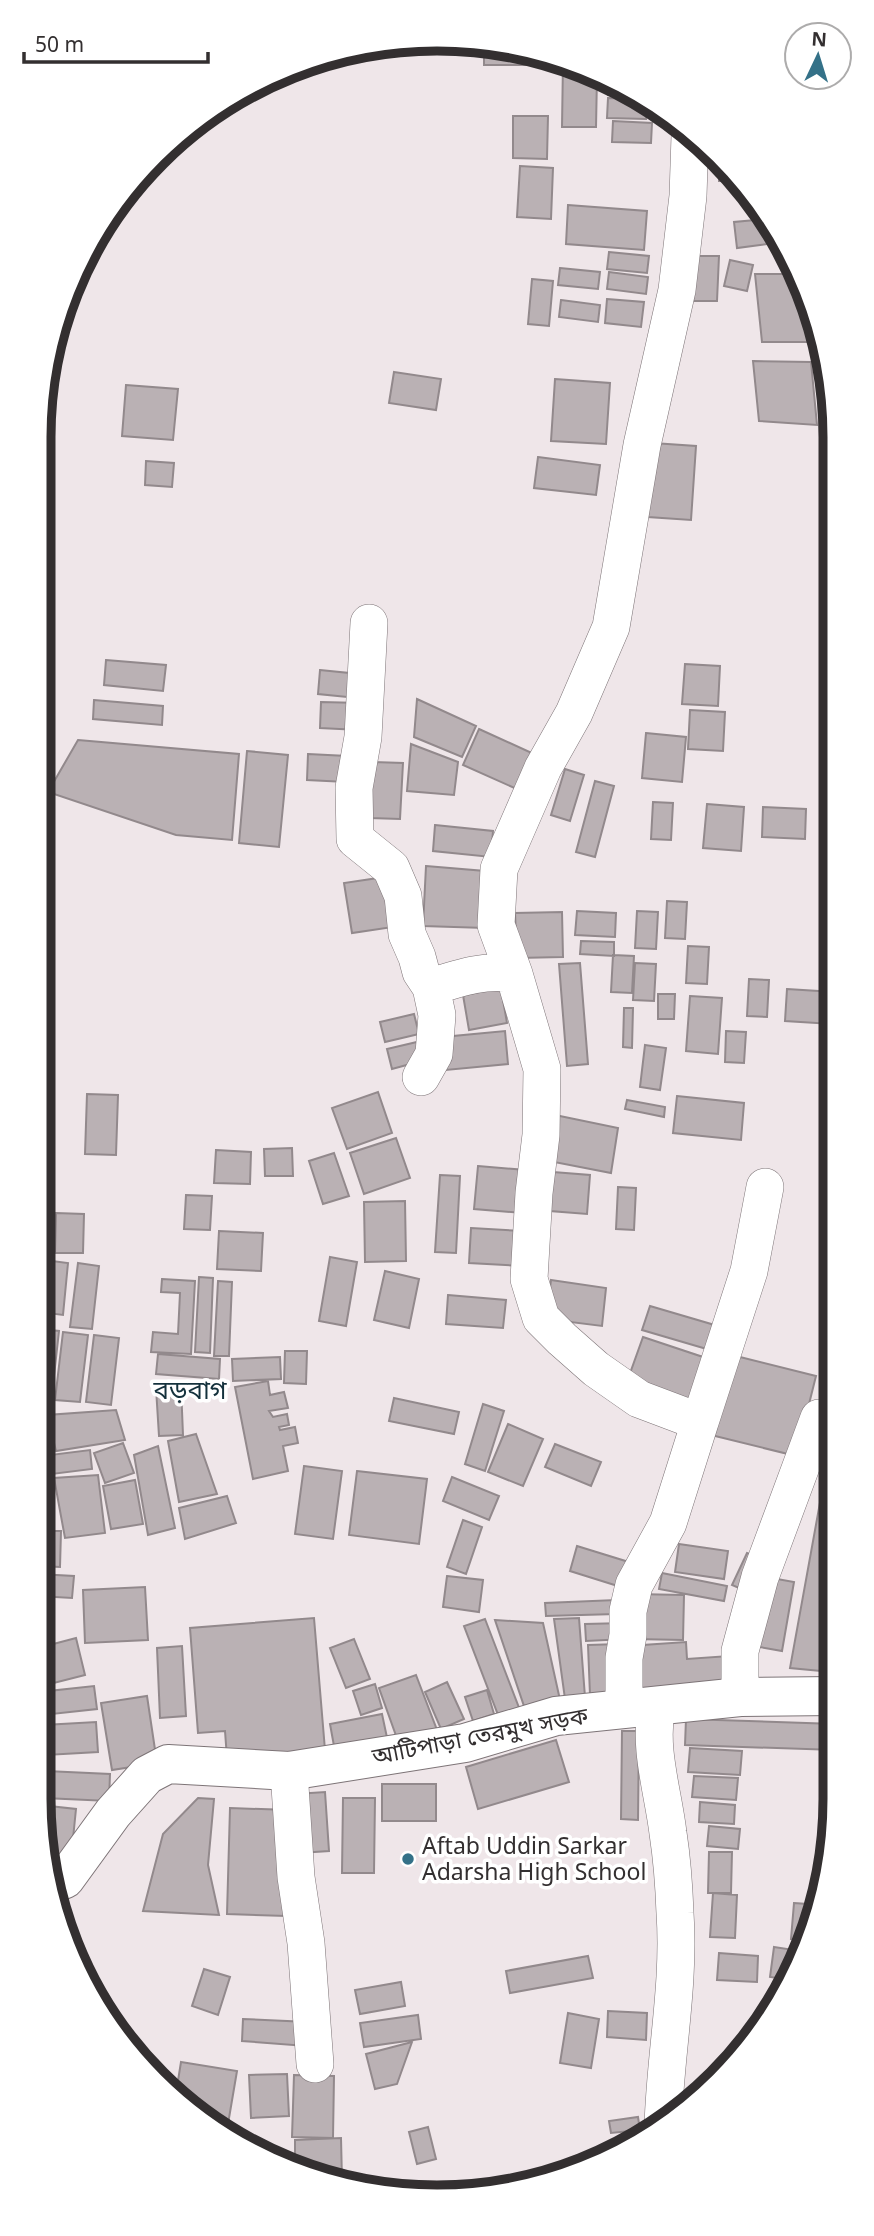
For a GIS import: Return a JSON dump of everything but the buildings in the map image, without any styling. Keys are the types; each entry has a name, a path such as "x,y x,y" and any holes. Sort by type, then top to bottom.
{"main road":[{"name":"আটিপাড়া তেরমুখ সড়ক","path":"60,1881 65,1879 113,1813 147,1775 168,1765 289,1771 465,1743 555,1716 740,1698 823,1696"}],"street":[{"path":"690,145 688,196 677,290 642,445 611,627 574,713 543,768 499,869 496,925 514,974 542,1069 541,1135 534,1193 529,1279 541,1318 596,1369 639,1399 700,1422"},
{"path":"369,623 363,737 354,788 355,839 391,868 402,896 407,934 421,972 431,987 437,1015 434,1054 421,1077"},
{"path":"431,987 494,971 514,974"},
{"path":"663,2111 675,1972 676,1914 653,1724 641,1708 624,1658 628,1611 634,1586 668,1523 749,1272 765,1187"},
{"path":"740,1698 740,1651 760,1577 818,1418"},
{"path":"289,1771 296,1877 306,1943 315,2064"}],"place":[{"name":"Aftab Uddin Sarkar Adarsha High School","path":"408,1859"}],"district":[{"name":"বড়বাগ","path":"190,1390"}]}
